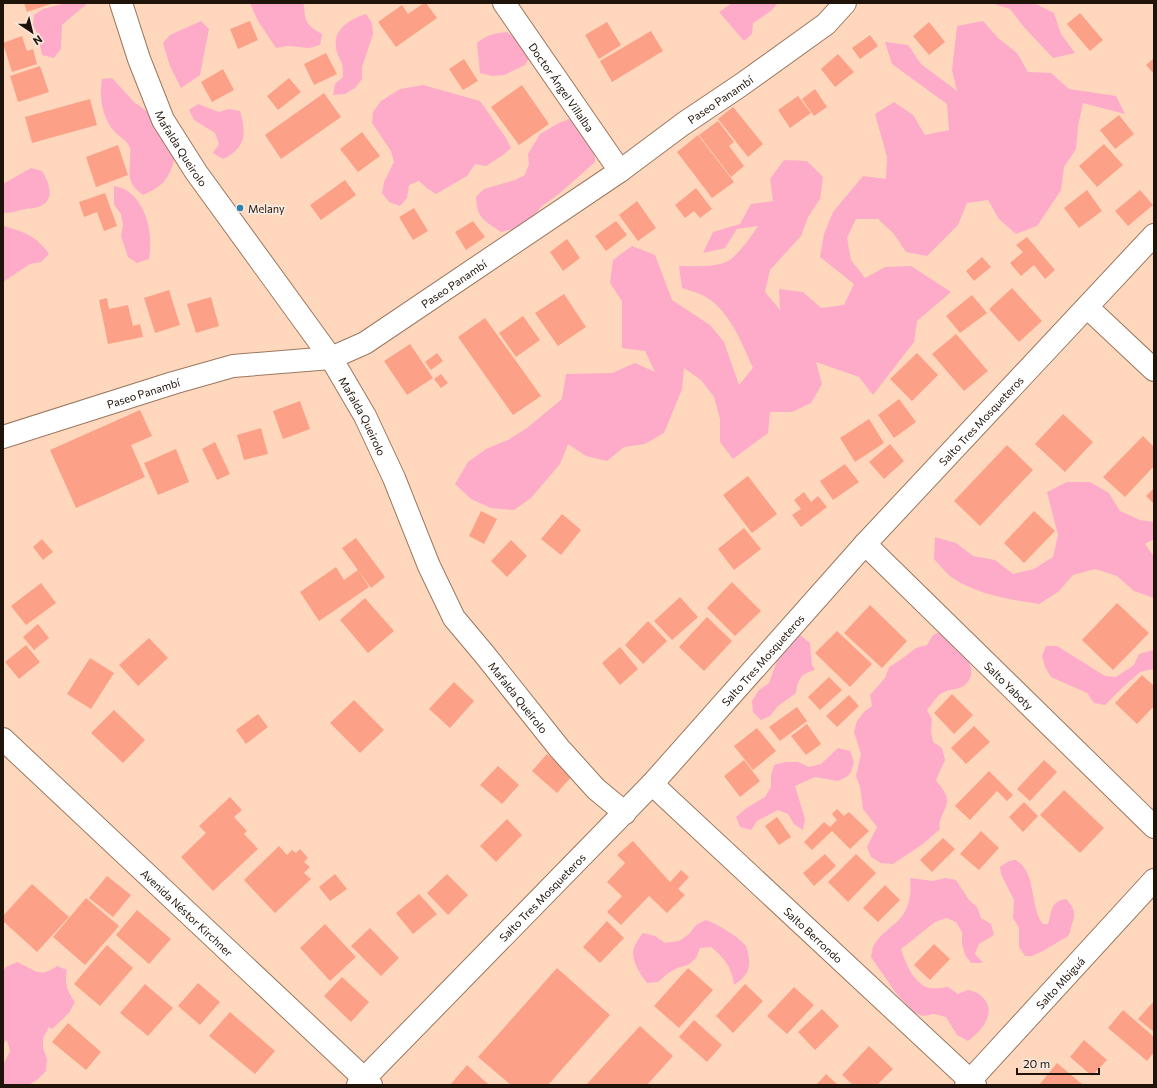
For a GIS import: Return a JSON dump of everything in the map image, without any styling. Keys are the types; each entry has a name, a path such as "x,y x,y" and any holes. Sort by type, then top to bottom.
{"street":[{"name":"Mafalda Queirolo","path":"121,3 139,59 163,120 196,172 331,358 365,416 394,478 429,566 454,618 559,748 596,789 625,813"},
{"name":"Doctor Ángel Villalba","path":"504,3 620,171"},
{"name":"Paseo Panambí","path":"3,438 165,385 233,366 331,358 365,344 620,171 683,124 741,85 826,24 846,3"},
{"name":"Salto Tres Mosqueteros","path":"364,1083 625,813 865,544 1154,235"},
{"path":"1087,307 1154,370"},
{"name":"Salto Yaboty","path":"865,544 1154,827"},
{"name":"Avenida Néstor Kirchner","path":"3,739 364,1083"},
{"name":"Salto Berrondo","path":"652,784 970,1084"},
{"name":"Salto Mbiguá","path":"970,1084 1154,880"}],"shaded area":[{"path":"66,3 88,3 62,25 61,49 54,58 42,55 38,35 33,25 34,15 43,9"},
{"path":"250,3 303,3 307,22 311,27 322,34 320,45 310,48 287,46 276,48 258,21"},
{"path":"732,3 778,3 771,11 753,23 752,34 744,41 719,12"},
{"path":"991,3 1034,3 1054,13 1061,34 1075,53 1053,58 1023,26 1010,9"},
{"path":"366,14 372,23 373,34 362,67 362,79 355,88 345,94 333,95 335,84 343,77 342,64 336,49 337,34 340,29 350,21"},
{"path":"201,21 209,29 200,75 181,88 170,66 163,43 170,35"},
{"path":"983,21 998,38 1017,53 1028,72 1051,73 1069,89 1116,96 1125,114 1083,103 1078,126 1076,149 1064,167 1061,190 1037,226 1016,234 999,219 988,200 967,203 958,225 927,256 906,252 894,234 878,219 856,219 847,238 851,260 865,278 885,267 911,266 951,292 917,321 914,342 873,395 859,377 816,362 822,384 811,403 792,412 770,412 768,433 733,459 720,442 720,419 714,397 701,380 684,368 682,389 664,433 645,444 624,447 607,461 586,456 568,444 560,464 531,498 514,510 491,508 471,499 455,484 468,462 486,449 508,440 527,428 562,399 566,374 612,373 635,363 655,372 645,351 622,348 622,301 610,283 613,260 632,246 655,255 672,300 710,325 724,342 739,385 753,368 739,337 727,317 711,301 700,294 682,288 679,266 717,265 728,261 736,255 758,226 737,229 725,248 703,253 713,232 740,224 751,204 773,201 770,179 784,160 807,161 823,177 820,199 808,217 801,236 770,270 765,292 780,310 779,289 803,292 821,308 844,305 854,284 820,257 824,234 833,212 863,176 886,179 887,157 875,114 894,102 913,115 925,135 949,130 947,104 892,64 885,42 908,45 921,64 957,91 952,70 957,26"},
{"path":"507,32 516,39 530,56 525,65 504,75 492,76 480,73 477,43 491,35"},
{"path":"112,78 134,102 162,122 177,152 172,167 163,183 143,195 131,183 129,145 111,127 102,107 102,79"},
{"path":"423,85 480,101 506,138 511,148 486,166 475,164 467,176 436,194 419,181 409,185 407,198 400,206 389,202 382,193 384,182 394,162 391,151 372,123 373,112 381,101 400,89"},
{"path":"198,104 219,112 229,109 240,111 243,134 240,145 236,151 223,159 213,153 219,144 215,133 194,120 189,110"},
{"path":"569,119 580,121 595,150 595,162 560,193 542,206 534,215 513,229 501,232 482,218 478,210 476,197 484,189 515,180 525,175 529,164 528,154 540,134"},
{"path":"31,168 42,171 45,176 50,193 49,198 41,206 3,213 3,184"},
{"path":"114,186 125,189 139,203 144,212 150,240 149,259 137,263 128,257 121,236 123,225 121,214 114,205"},
{"path":"3,227 18,230 35,239 49,254 41,262 30,264 3,282"},
{"path":"1067,482 1090,482 1109,493 1120,511 1140,520 1154,522 1154,539 1145,544 1154,557 1154,598 1134,591 1117,576 1095,569 1073,575 1058,592 1039,604 994,595 971,588 951,577 934,559 935,537 956,543 973,556 995,560 1013,574 1034,569 1053,557 1058,535 1047,492"},
{"path":"943,631 966,656 970,663 971,671 970,678 965,685 942,693 927,710 932,719 931,731 933,742 942,748 945,760 936,780 945,792 947,804 940,821 940,829 923,844 893,864 881,863 871,857 867,847 877,827 863,809 860,787 856,776 861,754 854,732 857,721 864,712 872,706 870,695 885,678 889,667 916,648 927,645 933,635"},
{"path":"800,635 810,643 812,665 815,670 803,675 799,680 796,693 778,706 770,716 761,720 753,712 752,701 759,690 769,683 777,661 791,642"},
{"path":"1046,646 1057,646 1105,676 1116,677 1134,665 1139,654 1154,650 1154,670 1140,672 1105,705 1094,703 1087,693 1051,677 1045,667 1042,656"},
{"path":"838,748 850,751 854,762 848,776 838,781 815,777 795,786 805,819 803,830 794,824 788,814 778,810 757,821 751,830 740,827 736,817 745,809 765,797 771,787 771,776 774,765 786,762 798,762 809,767 821,764"},
{"path":"1015,860 1022,865 1027,872 1036,908 1043,924 1048,924 1052,908 1061,900 1066,899 1072,907 1074,913 1071,930 1068,936 1032,956 1025,956 1019,947 1019,928 1013,918 1014,900 1001,874 1000,867 1009,861"},
{"path":"910,878 933,881 945,878 956,880 969,900 977,907 981,918 991,924 994,935 979,944 975,954 983,963 971,963 965,955 962,944 962,932 956,922 946,918 935,922 901,949 907,965 913,975 924,986 932,988 948,987 958,994 968,990 977,993 986,1001 989,1013 987,1020 979,1031 968,1041 957,1035 946,1017 934,1014 923,1016 913,1012 896,993 871,957 876,941 902,917 905,912 911,890"},
{"path":"706,920 722,927 741,941 746,947 749,964 745,976 734,985 727,963 711,947 700,948 696,958 688,965 677,968 658,982 647,983 642,977 634,961 633,953 635,945 643,933 655,936 665,943 679,941 689,934 696,925"},
{"path":"17,962 41,973 51,970 57,966 67,970 67,987 75,1002 69,1013 52,1029 49,1027 43,1038 43,1048 47,1059 46,1071 29,1085 3,1085 3,1065 10,1051 7,1040 3,1043 3,971 6,967"}],"building":[{"path":"24,3 54,3 27,12"},
{"path":"426,3 437,18 396,47 378,22 402,5 408,14"},
{"path":"1080,13 1103,40 1090,51 1067,24"},
{"path":"250,21 258,40 238,49 230,29"},
{"path":"607,22 621,45 599,59 585,35"},
{"path":"929,22 945,42 929,55 913,36"},
{"path":"651,31 663,51 612,82 600,61"},
{"path":"870,35 878,46 860,59 852,48"},
{"path":"22,36 27,51 33,49 37,64 12,72 3,43"},
{"path":"326,53 337,74 314,85 304,64"},
{"path":"838,54 854,72 835,87 821,69"},
{"path":"1154,58 1154,74 1146,65"},
{"path":"464,59 478,81 463,90 449,69"},
{"path":"40,66 49,92 18,102 10,76"},
{"path":"223,69 234,90 212,102 201,82"},
{"path":"289,78 301,92 278,110 267,96"},
{"path":"522,85 549,124 519,145 491,107"},
{"path":"815,89 827,107 814,116 802,99"},
{"path":"324,93 341,117 281,159 265,135"},
{"path":"798,96 811,113 790,128 778,110"},
{"path":"90,99 97,125 32,143 25,117"},
{"path":"733,107 763,144 748,157 718,119"},
{"path":"1119,115 1134,134 1115,149 1100,130"},
{"path":"718,121 734,142 729,146 744,166 731,177 699,135"},
{"path":"362,132 380,156 358,172 340,149"},
{"path":"698,135 734,182 712,198 677,152"},
{"path":"1104,144 1123,165 1097,187 1079,166"},
{"path":"118,145 128,175 96,187 86,157"},
{"path":"345,180 356,195 321,220 310,205"},
{"path":"696,188 712,209 700,218 694,211 685,218 675,205"},
{"path":"1087,190 1102,211 1079,228 1064,208"},
{"path":"1140,190 1153,205 1128,226 1115,211"},
{"path":"105,193 117,226 104,231 97,212 84,217 79,202"},
{"path":"637,201 656,228 638,241 619,215"},
{"path":"414,208 428,231 413,240 399,217"},
{"path":"473,221 485,237 466,250 455,232"},
{"path":"616,221 627,235 606,251 595,236"},
{"path":"1027,237 1055,270 1045,279 1034,265 1021,276 1010,263 1023,252 1016,245"},
{"path":"567,239 580,258 563,271 550,252"},
{"path":"982,257 991,267 974,281 966,271"},
{"path":"1012,288 1042,321 1019,342 989,309"},
{"path":"169,290 180,325 155,333 144,298"},
{"path":"564,294 586,327 558,346 535,313"},
{"path":"972,295 987,313 960,333 946,316"},
{"path":"211,297 219,326 196,333 187,304"},
{"path":"107,298 109,309 128,305 133,326 140,324 143,337 108,344 99,300"},
{"path":"523,316 540,340 516,357 499,333"},
{"path":"485,318 541,396 513,415 458,337"},
{"path":"956,334 988,371 964,391 932,354"},
{"path":"410,344 433,378 407,395 384,361"},
{"path":"437,353 443,361 431,370 425,362"},
{"path":"917,353 938,375 912,401 890,379"},
{"path":"441,374 448,383 441,388 434,379"},
{"path":"899,399 916,422 894,438 878,415"},
{"path":"300,401 310,429 283,439 273,411"},
{"path":"140,410 152,436 131,445 145,477 76,508 50,450"},
{"path":"1063,414 1093,442 1065,472 1035,444"},
{"path":"869,419 884,443 855,462 840,438"},
{"path":"261,428 268,454 244,460 237,435"},
{"path":"1143,436 1154,447 1154,466 1125,497 1103,477"},
{"path":"215,442 230,474 217,480 202,449"},
{"path":"890,444 904,461 884,479 869,462"},
{"path":"1007,445 1033,470 980,526 954,501"},
{"path":"176,449 189,482 158,495 144,463"},
{"path":"845,464 859,482 833,500 820,481"},
{"path":"748,476 777,514 752,533 723,495"},
{"path":"1154,488 1154,504 1146,496"},
{"path":"804,492 811,502 818,496 827,507 801,527 792,515 801,509 794,500"},
{"path":"481,511 497,519 484,544 469,536"},
{"path":"1034,511 1055,531 1024,563 1004,543"},
{"path":"562,514 581,530 561,555 541,539"},
{"path":"744,528 761,549 734,570 718,549"},
{"path":"356,538 385,577 371,588 342,548"},
{"path":"42,539 53,552 43,560 33,547"},
{"path":"511,540 527,556 507,577 491,561"},
{"path":"336,567 344,580 358,570 369,587 319,621 300,592"},
{"path":"732,582 761,611 735,636 707,608"},
{"path":"41,583 56,603 26,625 11,606"},
{"path":"680,597 698,617 672,640 654,621"},
{"path":"365,598 394,631 368,653 340,620"},
{"path":"1117,603 1149,633 1113,670 1082,640"},
{"path":"870,605 907,641 882,668 844,633"},
{"path":"707,617 732,641 704,671 679,647"},
{"path":"648,621 667,641 643,664 625,645"},
{"path":"38,624 49,638 34,650 23,637"},
{"path":"837,631 872,664 850,687 815,653"},
{"path":"149,638 168,658 138,686 119,665"},
{"path":"26,645 40,662 19,679 5,662"},
{"path":"620,647 638,669 620,685 602,663"},
{"path":"90,658 114,673 91,709 67,694"},
{"path":"1142,675 1154,686 1154,706 1137,724 1115,703"},
{"path":"829,677 842,690 820,710 808,697"},
{"path":"454,682 474,701 450,728 429,709"},
{"path":"952,694 973,715 954,734 934,713"},
{"path":"849,695 859,706 837,727 826,716"},
{"path":"354,700 384,730 360,753 330,723"},
{"path":"797,707 807,721 780,741 769,727"},
{"path":"114,710 145,740 123,763 91,733"},
{"path":"258,714 268,727 246,744 236,730"},
{"path":"807,724 821,744 806,755 791,736"},
{"path":"974,726 990,742 966,764 951,748"},
{"path":"757,728 776,751 753,770 734,746"},
{"path":"547,754 572,776 557,793 532,771"},
{"path":"744,760 760,781 740,797 724,776"},
{"path":"1044,760 1057,772 1030,801 1017,789"},
{"path":"498,766 519,785 502,804 480,785"},
{"path":"989,771 1013,795 1007,801 997,791 970,820 955,806"},
{"path":"1064,790 1104,828 1080,853 1040,815"},
{"path":"230,797 242,810 234,817 247,831 244,834 258,849 213,891 181,857 206,833 199,826"},
{"path":"1024,802 1038,816 1023,832 1009,817"},
{"path":"837,809 844,816 849,812 869,831 850,849 832,831 812,850 804,842 824,822 830,827 837,820 832,814"},
{"path":"777,817 791,837 779,845 765,826"},
{"path":"507,819 522,835 496,862 480,846"},
{"path":"981,831 999,848 979,870 960,854"},
{"path":"943,838 955,849 932,872 920,860"},
{"path":"633,841 670,882 681,870 689,877 678,889 685,895 667,913 649,896 621,925 607,912 622,896 607,882 625,863 617,855"},
{"path":"279,846 287,855 292,850 296,853 300,849 308,858 304,862 310,867 304,873 311,879 275,913 244,880"},
{"path":"825,854 836,866 814,886 803,873"},
{"path":"856,854 876,873 848,902 828,882"},
{"path":"335,874 347,889 330,901 319,887"},
{"path":"447,874 468,895 448,915 427,893"},
{"path":"107,876 131,895 113,917 89,898"},
{"path":"32,884 69,917 37,952 3,921 3,916"},
{"path":"885,885 900,900 878,922 863,908"},
{"path":"419,894 437,914 413,934 396,913"},
{"path":"86,898 119,926 85,965 53,937"},
{"path":"137,910 171,939 149,964 116,935"},
{"path":"607,921 624,938 600,963 583,947"},
{"path":"325,924 356,957 330,981 300,948"},
{"path":"370,928 399,958 381,976 351,946"},
{"path":"934,944 950,959 930,980 914,965"},
{"path":"107,945 133,968 100,1006 74,984"},
{"path":"557,968 610,1015 548,1085 511,1085 478,1057"},
{"path":"688,968 713,990 679,1028 654,1006"},
{"path":"342,977 369,1002 351,1022 324,996"},
{"path":"198,983 220,1002 200,1025 178,1006"},
{"path":"145,984 173,1008 148,1036 120,1013"},
{"path":"745,984 763,1001 733,1033 716,1016"},
{"path":"794,987 814,1005 787,1034 767,1016"},
{"path":"1154,1001 1154,1032 1138,1019"},
{"path":"822,1009 839,1026 815,1050 798,1032"},
{"path":"1123,1010 1154,1037 1154,1052 1147,1061 1108,1028"},
{"path":"230,1012 275,1051 255,1074 209,1036"},
{"path":"694,1020 722,1045 707,1062 679,1037"},
{"path":"68,1023 101,1052 86,1070 52,1042"},
{"path":"640,1026 673,1056 647,1085 586,1085"},
{"path":"1084,1040 1107,1060 1092,1076 1070,1057"},
{"path":"869,1046 893,1069 877,1085 853,1085 842,1075"},
{"path":"1057,1063 1083,1085 1039,1085"},
{"path":"467,1065 489,1085 450,1085"},
{"path":"826,1074 838,1085 816,1085"}],"place":[{"name":"Melany","path":"240,208"}]}
